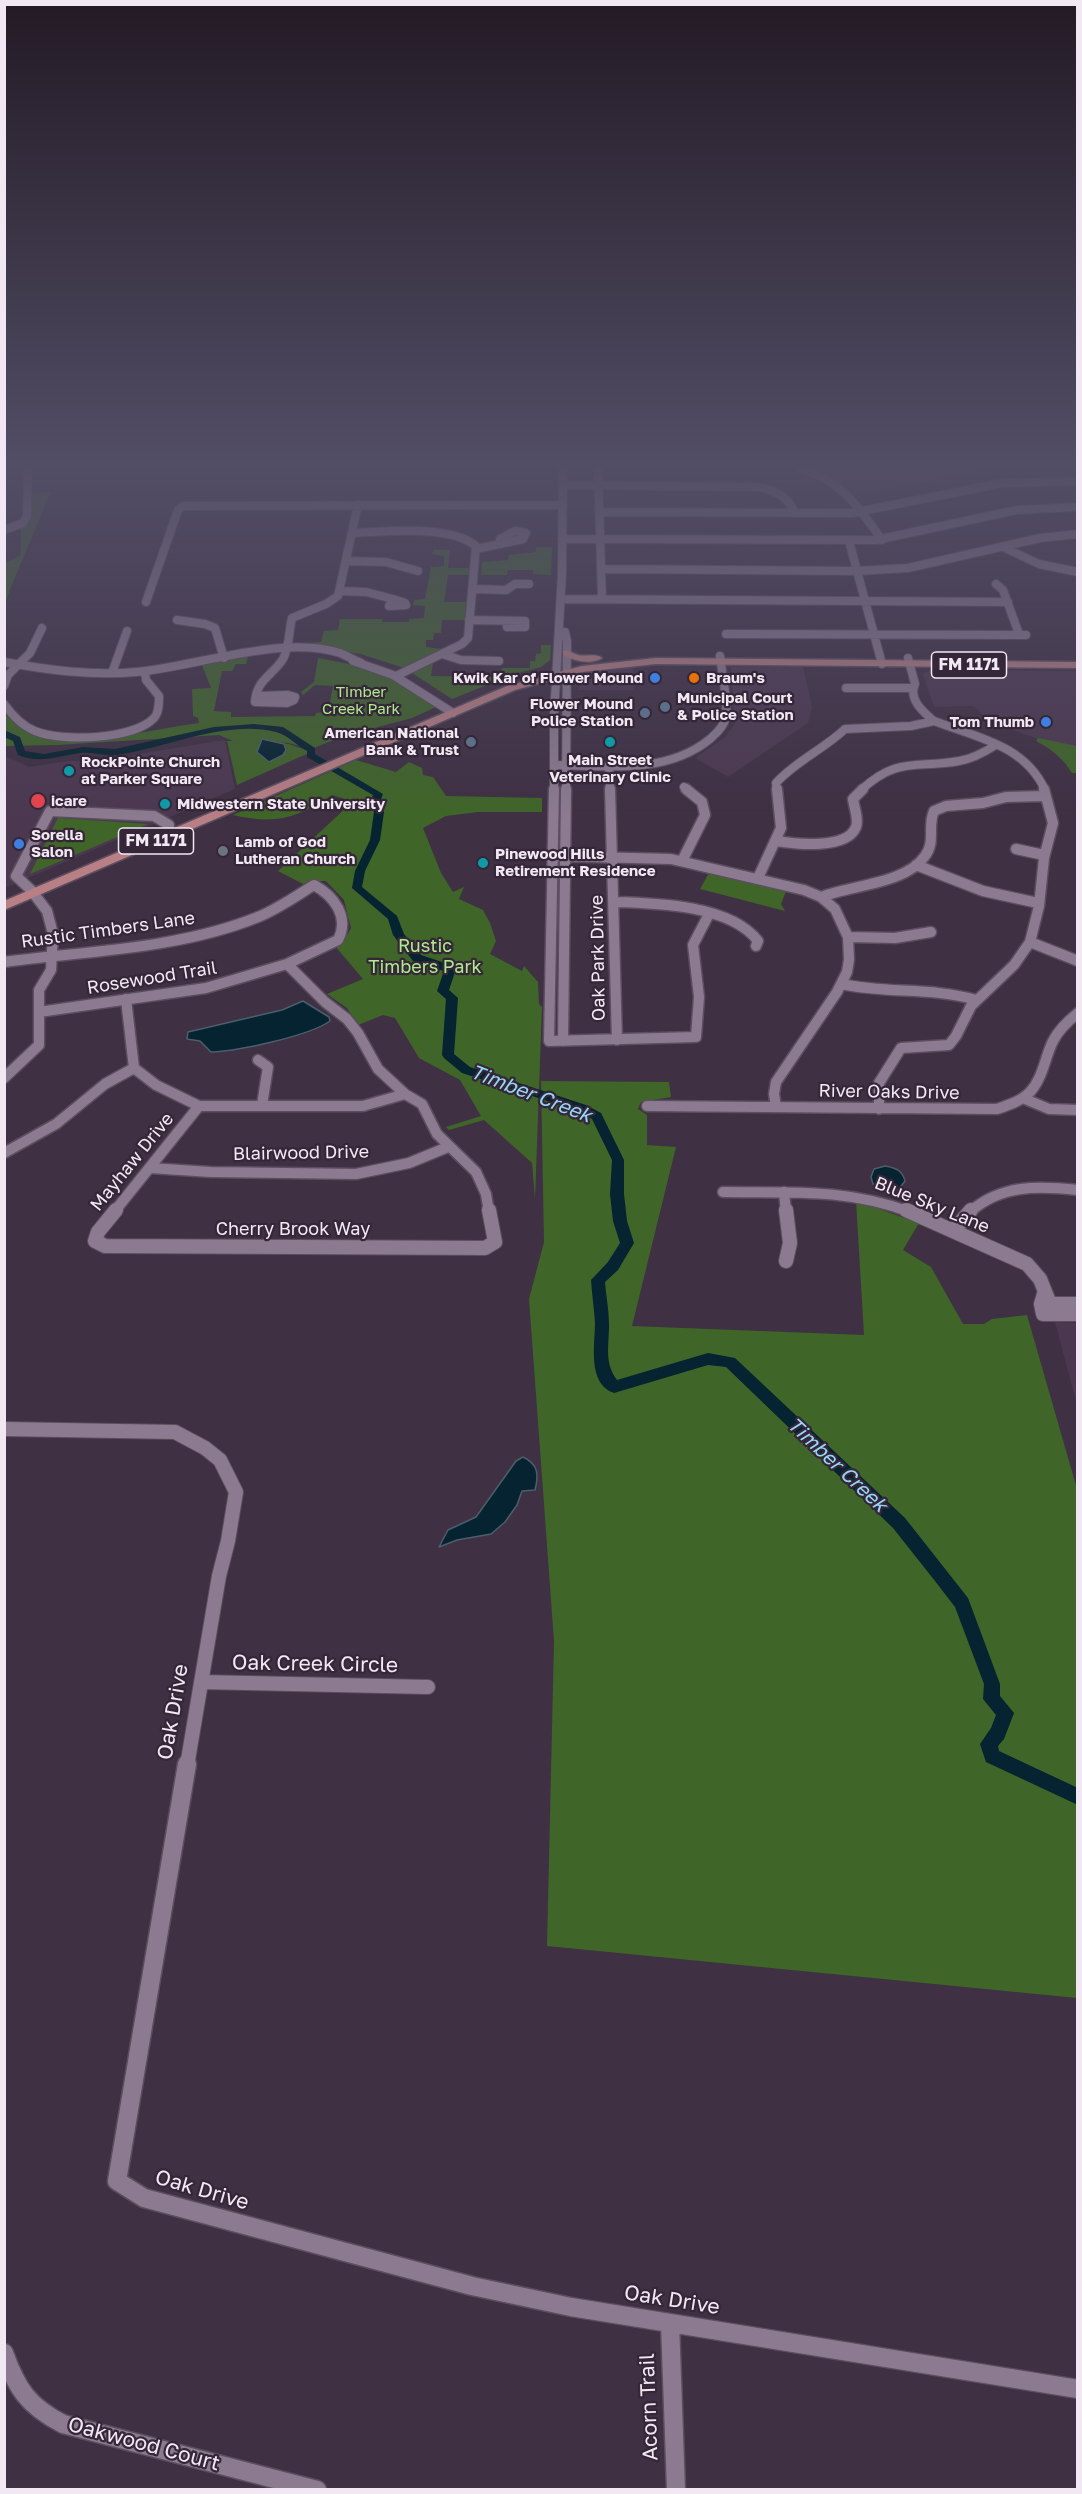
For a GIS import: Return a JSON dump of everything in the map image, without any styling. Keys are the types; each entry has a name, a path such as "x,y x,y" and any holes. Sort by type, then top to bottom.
{"main road":[{"name":"FM 1171","path":"4,906 31,890 448,710 511,688 562,666 597,658 632,655 720,659 1076,662"},
{"name":"FM 1171","path":"562,666 678,658"},
{"name":"FM 1171","path":"4,896 31,890"}],"street":[{"path":"146,602 152,585"},
{"path":"256,696 264,678 283,659 290,620 296,615 324,607 334,600 341,591 342,585"},
{"path":"396,676 465,642 469,635 474,585"},
{"path":"474,590 506,590 513,585"},
{"path":"561,585 560,617 566,727 562,1041"},
{"path":"602,585 602,599"},
{"path":"861,585 881,661"},
{"path":"726,634 1022,635 1003,590 998,585"},
{"path":"341,591 375,591 394,598"},
{"path":"561,599 1008,602"},
{"path":"560,617 567,641 553,726 555,765 549,1041 696,1037 703,1010 693,945 709,914"},
{"path":"177,620 205,624 215,628 224,658"},
{"path":"469,620 507,621"},
{"path":"4,686 8,675 30,653 42,628"},
{"path":"112,673 127,631"},
{"path":"4,662 56,671 112,673 146,672 224,658 284,652 320,655 361,663 396,676 448,710"},
{"path":"442,654 461,660 499,661"},
{"path":"555,765 656,764 681,758 717,733 726,717 720,659"},
{"path":"879,1109 879,1083 901,1048 949,1045 958,1036 969,1008 1025,952 1030,942 1043,880 1044,855 1053,832 1053,820 1045,796 1028,762 934,721 917,706 913,687 907,682 905,661"},
{"path":"4,704 10,713 38,733 53,736 95,736 129,730 147,724 158,710 159,696 146,680 146,672"},
{"path":"846,688 913,687"},
{"path":"758,878 781,828 776,783 786,772 828,745 845,729 911,726 934,721"},
{"path":"553,726 566,727"},
{"path":"776,842 808,845 845,837 851,834 856,825 854,799 862,790 893,768 904,765 955,763 969,760 994,746"},
{"name":"Oak Park Drive","path":"609,766 617,1040"},
{"path":"682,861 696,825 705,815 702,802 684,788"},
{"path":"820,897 843,888 878,883 916,865 931,845 934,811 946,806 983,803 1006,797 1045,796"},
{"path":"4,1078 39,1046 39,990 51,970 53,934 50,919 31,890 16,876 50,812 154,816 173,829"},
{"path":"1016,849 1044,855"},
{"path":"552,856 657,857 682,861 804,890 820,897 835,909 848,937 849,960 842,984 776,1082 774,1094 776,1107"},
{"path":"916,865 989,892 1038,903"},
{"name":"Rustic Timbers Lane","path":"4,962 186,938 251,919 280,906 314,885"},
{"name":"Rosewood Trail","path":"39,1012 206,988 287,964 332,944 342,934 343,924 339,909 325,890 314,885"},
{"path":"614,902 657,903 738,922 751,929 758,941 756,946"},
{"path":"848,937 895,938 931,932"},
{"path":"1030,942 1077,961"},
{"path":"287,964 325,1002 347,1019 358,1033 378,1069 405,1094 422,1104 437,1134 448,1147"},
{"path":"842,984 858,989 947,991 976,1000"},
{"path":"126,999 134,1068 156,1085 200,1106 363,1106 405,1094"},
{"path":"1077,1013 1060,1027 1053,1037 1036,1084 1024,1099 1049,1109 1077,1110"},
{"path":"258,1060 268,1067 262,1105"},
{"path":"4,1153 56,1124 105,1084 134,1068"},
{"name":"River Oaks Drive","path":"647,1107 988,1110 1005,1107 1024,1099"},
{"name":"Mayhaw Drive","path":"95,1241 98,1232 200,1106"},
{"name":"Blairwood Drive","path":"150,1168 211,1172 356,1174 409,1163 448,1147"},
{"name":"Cherry Brook Way","path":"95,1241 105,1246 473,1248 491,1246 495,1242 483,1182 476,1172 448,1147"},
{"path":"953,1231 971,1209 996,1194 1035,1185 1077,1190"},
{"name":"Blue Sky Lane","path":"723,1192 837,1193 869,1197 953,1231 1032,1268 1040,1279 1047,1306"},
{"path":"784,1192 790,1243 786,1261"},
{"path":"1047,1306 1077,1305"},
{"path":"1047,1306 1077,1314"},
{"name":"Oak Drive","path":"4,1429 175,1432 205,1448 220,1460 236,1492 228,1541 219,1576 117,2181 144,2198 466,2285 571,2307 1077,2390"},
{"name":"Oak Creek Circle","path":"201,1682 428,1687"},
{"name":"Acorn Trail","path":"670,2323 676,2490"},
{"name":"Oakwood Court","path":"4,2353 18,2387 33,2408 63,2424 317,2490"}],"shaded area":[{"path":"633,667 634,690 579,690 580,675"},
{"path":"731,667 803,667 812,707 808,723 728,777 695,758 724,738 735,724"},
{"path":"930,670 1077,671 1077,746 1047,742 1021,733 985,717 974,706 934,707 923,674"},
{"path":"225,740 235,789 5,888 5,756 29,767 68,761 113,761 149,752"},
{"path":"1055,1322 1077,1323 1077,1405"}],"green space":[{"path":"5,585 12,585 10,589 5,604"},
{"name":"Timber Creek Park","path":"428,585 446,585 444,602 466,602 465,620 442,620 441,633 434,633 433,640 426,640 426,647 442,649 404,668 361,654 293,644 321,642 324,631 338,630 340,619 382,619 382,622 409,622 409,619 424,618 425,606 413,605 414,600 425,599"},
{"name":"Timber Creek Park","path":"541,645 551,645 550,660 541,667 514,674 452,699 412,673 433,663 431,676 500,677 502,668 530,668 530,661 535,661 536,654 541,653"},
{"name":"Timber Creek Park","path":"248,657 246,664 236,664 232,671 222,671 214,711 231,712 231,717 315,716 316,713 328,712 333,686 315,685 303,695 301,692 314,682 318,658 364,667 394,679 436,707 412,718 344,736 311,749 289,743 264,742 289,744 311,752 237,785 227,741 233,741 219,735 5,746 4,714 30,732 56,739 97,738 199,723 198,718 193,716 192,689 211,688 202,665"},
{"path":"1038,738 1077,746 1077,773 1072,773 1056,754 1036,741"},
{"name":"Rustic Timbers Park","path":"356,760 396,772 409,762 422,768 423,775 433,777 446,796 542,798 542,812 478,812 446,816 423,828 441,873 453,892 464,887 459,899 483,910 490,923 496,941 490,954 522,971 524,966 538,982 539,1004 542,1007 535,1199 532,1163 484,1120 449,1130 446,1127 481,1116 460,1080 419,1058 395,1018 383,1015 358,1025 347,1008 327,994 363,979 335,946 345,939 351,928 344,900 326,881 315,881 305,885 278,871 348,806 348,800 332,795 297,814 274,819 233,815"},
{"path":"58,818 148,824 30,874"},
{"path":"710,871 787,889 781,904 785,911 700,889"},
{"path":"541,1081 669,1082 671,1097 641,1102 638,1109 647,1115 647,1145 676,1147 632,1326 864,1335 856,1201 919,1223 903,1250 931,1267 963,1324 984,1324 992,1319 1027,1315 1077,1489 1077,1998 547,1946 554,1641 529,1299 544,1242"}],"water":[{"path":"262,739 284,744 286,750 283,755 269,762 257,752"},
{"path":"303,1001 329,1017 330,1021 320,1027 290,1037 223,1051 211,1052 200,1041 187,1039 188,1032 282,1010"},
{"path":"885,1166 902,1174 905,1181 898,1190 873,1184 871,1177 874,1169"},
{"path":"523,1457 532,1463 536,1470 535,1490 522,1491 517,1505 505,1522 491,1534 457,1540 439,1547 448,1530 476,1517 516,1461"}],"waterway":[{"name":"Timber Creek","path":"4,733 17,739 21,753 44,757 83,750 115,752 235,727 273,728 290,734 312,750 310,755 378,794 374,805 379,812 375,840 360,871 357,888 393,918 399,935 417,958 450,969 443,991 452,998 448,1055 466,1070 582,1108 597,1116 618,1160 617,1194 620,1221 627,1243 613,1266 598,1280 602,1322 600,1359 608,1379 614,1387 708,1359 730,1362 899,1523 962,1603 992,1684 991,1699 1005,1713 998,1733 989,1744 992,1756 1078,1797"}],"place":[{"name":"Kwik Kar of Flower Mound","path":"655,678"},
{"name":"Braum's","path":"694,678"},
{"name":"Municipal Court & Police Station","path":"665,707"},
{"name":"Flower Mound Police Station","path":"645,713"},
{"name":"Tom Thumb","path":"1046,722"},
{"name":"American National Bank & Trust","path":"471,742"},
{"name":"Main Street Veterinary Clinic","path":"610,742"},
{"name":"RockPointe Church at Parker Square","path":"69,771"},
{"name":"icare","path":"38,801"},
{"name":"Midwestern State University","path":"165,804"},
{"name":"Sorella Salon","path":"19,844"},
{"name":"Lamb of God Lutheran Church","path":"223,851"},
{"name":"Pinewood Hills Retirement Residence","path":"483,863"}]}
